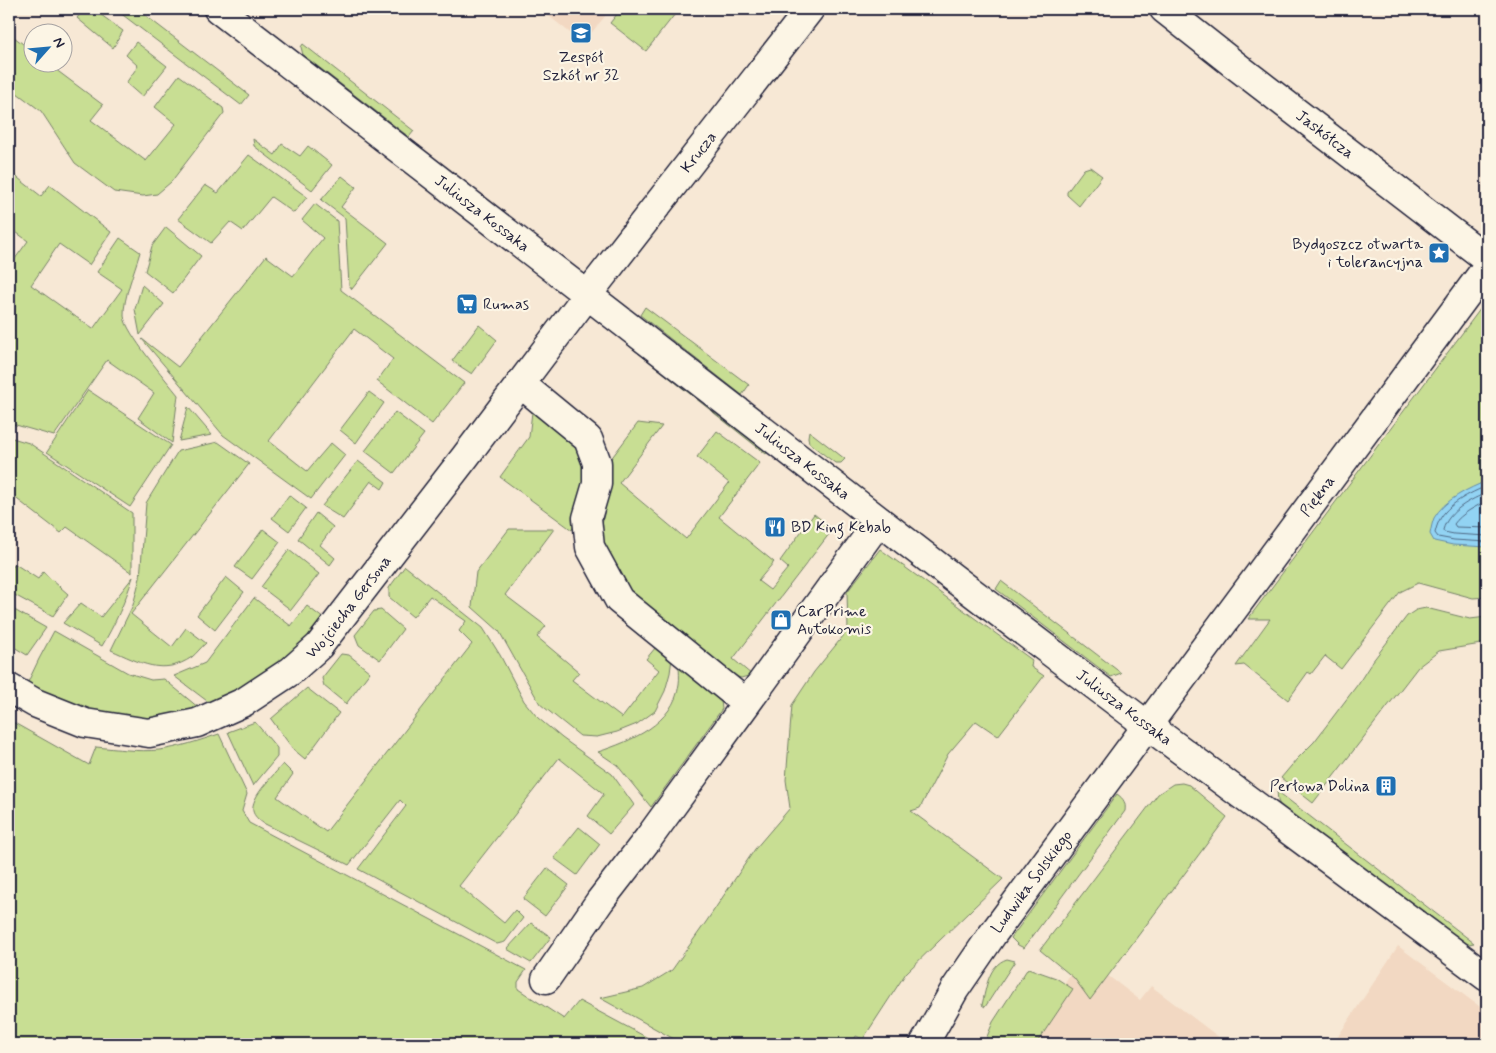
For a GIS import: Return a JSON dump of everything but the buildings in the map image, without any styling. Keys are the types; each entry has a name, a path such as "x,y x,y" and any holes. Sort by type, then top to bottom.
{"street":[{"name":"Juliusza Kossaka","path":"218,9 880,522 1147,725 1487,977"},
{"name":"Krucza","path":"588,294 810,9"},
{"name":"Jaskółcza","path":"1164,9 1487,259"},
{"name":"Piękna","path":"1147,725 1487,268"},
{"name":"Wojciecha Gersona","path":"9,688 36,703 85,723 149,733 196,723 244,702 291,670 319,646 588,294"},
{"path":"521,384 588,439 597,463 597,484 587,518 590,547 619,600 746,703"},
{"path":"546,979 600,901 648,839 880,522"},
{"name":"Ludwika Solskiego","path":"924,1044 955,989 992,935 1147,725"}],"shaded area":[{"name":"Zespół Szkół nr 32","path":"540,9 611,9 583,43"},
{"path":"1398,946 1487,1012 1487,1044 1333,1044"},
{"path":"1082,956 1140,1000 1151,986 1228,1044 1025,1044"}],"green space":[{"path":"84,9 93,9 123,31 113,48 77,18"},
{"path":"115,9 137,9 249,95 241,105"},
{"path":"621,9 679,9 646,51 610,23"},
{"path":"9,33 22,43 22,72 59,72 103,105 91,120 146,161 176,124 155,107 179,75 223,108 224,113 171,182 157,194 143,196 114,192 75,163 41,111 9,87"},
{"path":"136,42 167,66 142,97 126,83 138,66 126,55"},
{"path":"303,44 414,131 409,137 303,55 301,47"},
{"path":"253,139 275,155 282,144 300,156 308,146 332,165 312,190 254,146"},
{"path":"249,155 307,197 294,213 271,197 243,231 230,222 211,243 178,219 205,185 218,193"},
{"path":"1090,167 1102,176 1079,206 1067,195 1067,192 1084,169"},
{"path":"9,171 41,196 50,185 111,232 89,265 59,244 31,285 93,329 122,289 97,272 120,238 140,252 127,293 124,316 131,333 178,395 172,443 138,418 154,393 107,360 54,436 9,423 9,267 28,241 9,227"},
{"path":"342,176 356,187 341,207 388,243 352,289 349,285 345,218 321,200"},
{"path":"315,204 337,221 341,290 464,383 432,424 377,381 393,359 354,329 269,441 307,471 331,443 345,455 311,499 223,435 142,339 178,367 266,256 293,276 323,238 302,220"},
{"path":"166,227 201,256 173,293 145,271 152,246"},
{"path":"142,285 164,304 140,335 135,309"},
{"path":"1487,300 1487,597 1473,598 1418,583 1400,592 1341,669 1325,656 1311,674 1308,672 1288,700 1244,665 1236,666 1270,619 1248,619"},
{"path":"645,307 749,385 742,395 640,315"},
{"path":"479,325 497,340 472,374 452,361"},
{"path":"627,339 769,450 766,454 623,341"},
{"path":"88,390 171,445 130,507 47,452"},
{"path":"369,392 384,403 356,443 340,430"},
{"path":"188,407 212,435 179,441"},
{"path":"395,412 424,434 394,473 365,451"},
{"path":"532,412 565,434 582,452 589,470 584,497 572,530 500,477 529,437"},
{"path":"638,423 662,426 619,483 686,539 729,483 697,457 717,431 760,463 719,517 774,562 758,581 770,590 788,568 780,561 814,514 833,529 733,659 752,675 741,678 728,674 628,594 608,559 600,534 609,489 610,460"},
{"path":"809,431 845,459 841,463 835,463 809,443"},
{"path":"9,437 29,443 132,513 132,573 67,527 61,533 9,493"},
{"path":"218,442 249,464 131,614 172,647 186,628 206,643 192,657 181,663 161,667 141,663 111,650 133,605 140,578 146,503 178,451"},
{"path":"358,461 386,482 382,489 371,481 343,519 322,506"},
{"path":"289,495 306,508 289,531 272,518"},
{"path":"316,513 333,527 320,545 335,558 330,565 298,539"},
{"path":"263,529 280,542 252,579 235,567"},
{"path":"509,529 554,529 505,595 546,626 537,637 579,672 572,680 622,718 659,670 646,659 656,647 672,658 665,691 655,711 637,724 617,732 597,737 580,736 540,704 499,631 472,607 476,572"},
{"path":"880,549 1032,660 1031,667 1044,676 998,736 976,721 948,754 920,808 911,811 1003,879 906,973 863,1039 856,1036 852,1044 683,1044 600,998 643,988 672,970 755,849 790,808 786,780 792,705 814,672 848,630 847,592"},
{"path":"289,550 319,574 291,610 261,587"},
{"path":"15,564 38,579 43,572 68,594 53,616 9,592 9,572"},
{"path":"405,566 483,628 500,655 524,701 538,718 612,774 634,805 609,834 588,816 604,794 559,758 459,886 504,923 515,910 523,918 505,942 497,944 358,869 406,806 400,800 349,865 263,823 253,811 255,799 283,764 293,774 277,797 326,832 472,644 459,631 466,621 430,596 413,617 389,597 389,588"},
{"path":"133,577 119,613 102,646 63,623 81,603 101,617"},
{"path":"226,577 244,592 215,630 197,615"},
{"path":"1001,581 1121,673 1111,677 996,589"},
{"path":"254,598 291,626 307,606 324,619 307,639 266,677 211,704 174,676 205,663"},
{"path":"9,607 46,628 27,655 9,644"},
{"path":"1426,608 1470,619 1487,617 1487,643 1439,651 1418,667 1313,803 1281,778 1314,742 1407,616 1416,610"},
{"path":"381,610 403,629 380,660 359,645 355,635 374,611"},
{"path":"54,631 128,673 151,680 164,679 199,708 159,718 119,717 84,712 33,692 28,682"},
{"path":"341,654 349,655 370,672 346,704 324,686 322,678"},
{"path":"679,664 714,692 721,701 722,709 651,807 617,765 598,752 637,736 660,720 669,710 675,698 679,682"},
{"path":"307,688 339,713 305,759 293,749 271,719"},
{"path":"9,720 89,765 96,747 159,750 182,746 219,734 247,794 242,811 249,823 526,970 518,982 518,989 564,1019 579,1001 659,1044 9,1044"},
{"path":"255,722 277,748 277,757 253,786 228,732"},
{"path":"1182,783 1189,785 1227,817 1090,1000 1074,978 1040,950 1158,794 1173,784"},
{"path":"1277,791 1474,943 1463,945 1282,809 1278,801"},
{"path":"1117,794 1124,801 1125,811 1024,948 1018,945 1011,938"},
{"path":"579,827 600,844 577,875 554,858"},
{"path":"547,868 569,885 545,916 523,899"},
{"path":"531,923 551,937 531,963 507,949"},
{"path":"1007,959 1015,961 985,1007 982,1005 989,978 996,966"},
{"path":"1028,968 1056,978 1073,989 1036,1044 984,1044 993,1022"}],"water":[{"path":"1487,481 1487,547 1453,545 1434,541 1430,534 1434,518 1438,512 1450,500"}],"place":[{"name":"Zespół Szkół nr 32","path":"581,33"},
{"name":"Bydgoszcz otwarta i tolerancyjna","path":"1439,253"},
{"name":"Rumas","path":"467,304"},
{"name":"BD King Kebab","path":"775,527"},
{"name":"CarPrime Autokomis","path":"781,620"},
{"name":"Perłowa Dolina","path":"1386,786"}]}
